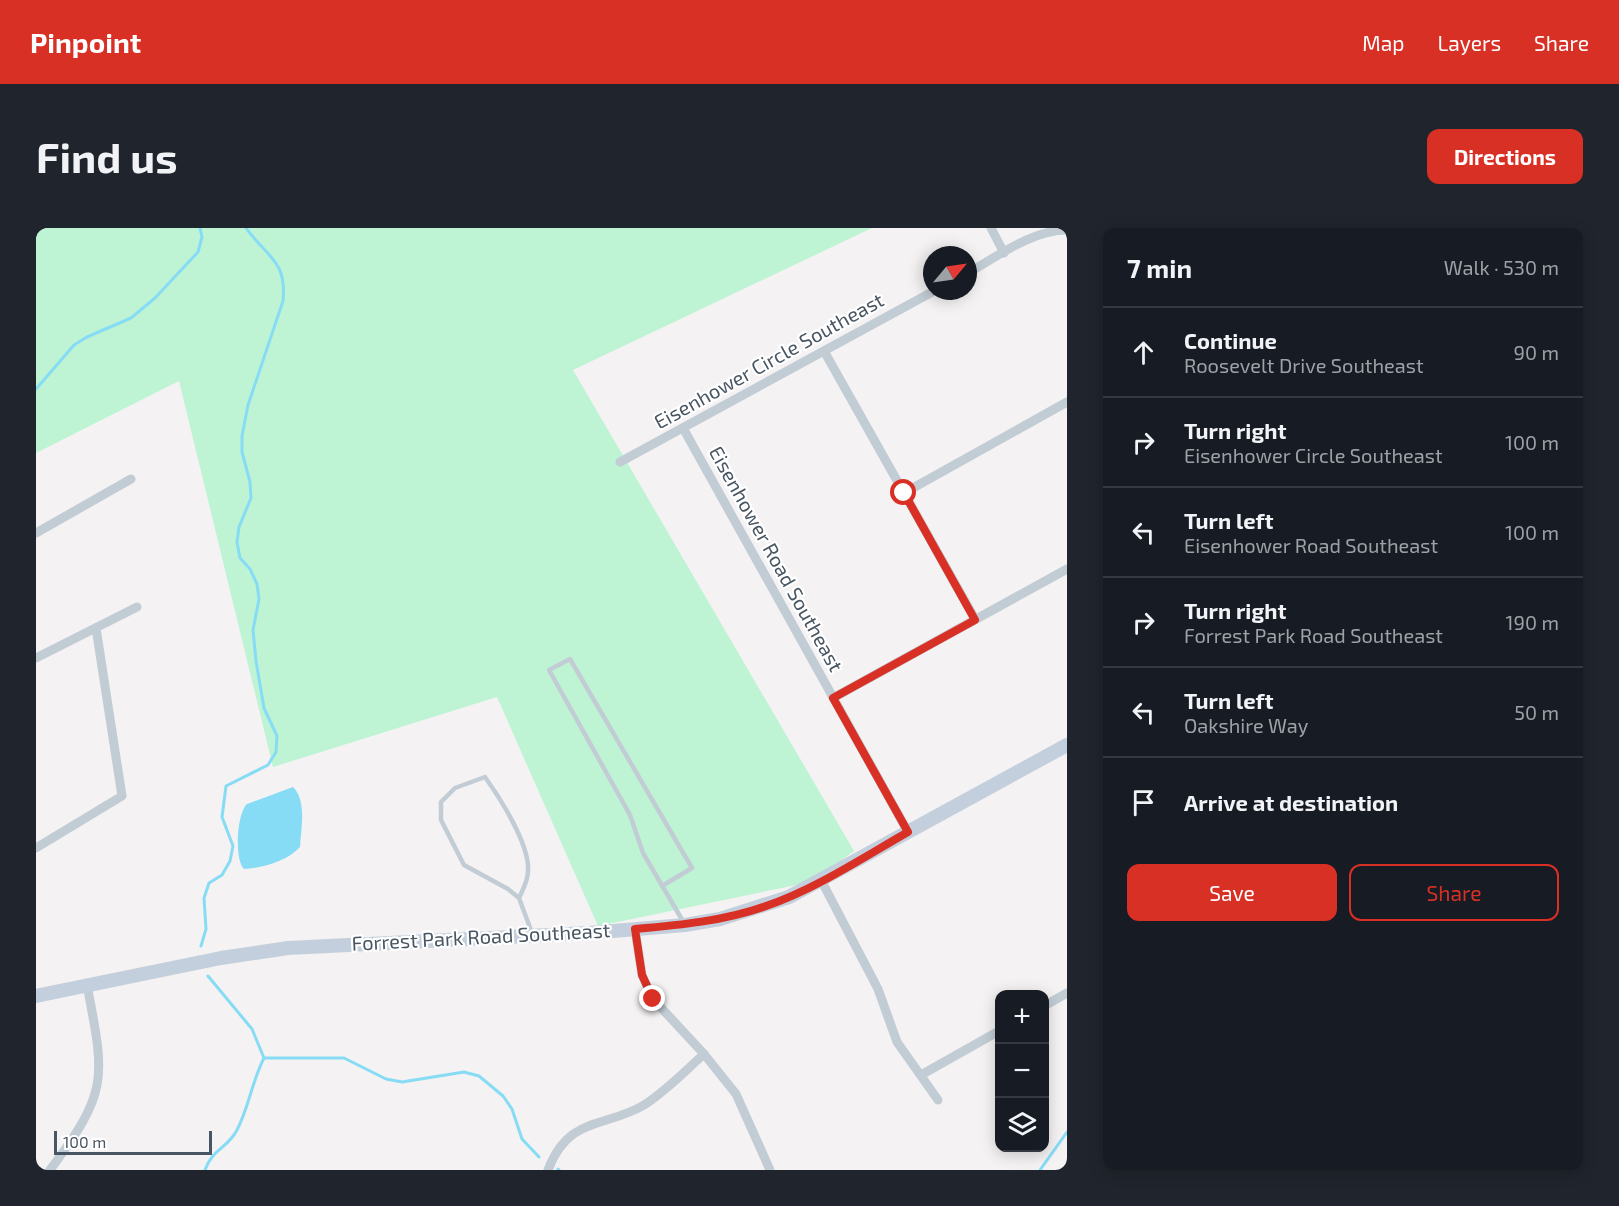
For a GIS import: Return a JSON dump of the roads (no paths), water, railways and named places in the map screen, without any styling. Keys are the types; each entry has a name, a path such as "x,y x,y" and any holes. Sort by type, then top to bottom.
{"street":[{"path":"991,228 1004,253"},
{"path":"977,268 1052,230 1067,230"},
{"name":"Eisenhower Circle Southeast","path":"621,462 923,297"},
{"path":"824,351 975,620"},
{"path":"904,493 1067,402"},
{"name":"Eisenhower Road Southeast","path":"683,428 908,832"},
{"path":"36,533 131,479"},
{"path":"833,698 1067,569"},
{"path":"36,658 137,607"},
{"path":"36,848 122,796 96,628"},
{"name":"Forrest Park Road Southeast","path":"36,996 288,948 685,925 766,907 821,880 1067,745"},
{"path":"821,880 878,989 897,1042 938,1100"},
{"path":"635,929 642,975 653,999 704,1054 736,1094 770,1170"},
{"path":"50,1170 81,1129 96,1095 100,1053 87,985"},
{"path":"1049,1003 1067,993"},
{"path":"921,1075 995,1033"},
{"path":"548,1170 553,1157 585,1125 641,1107 666,1089 704,1054"}],"lane":[{"path":"662,886 692,868 570,659 549,670 630,815 643,853 662,886 685,925"},
{"path":"519,898 527,880 529,868 523,848 500,799 485,777 455,788 441,802 441,820 464,864 508,889 519,898 532,935"}],"water":[{"path":"293,787 302,807 300,847 289,856 274,863 244,869 239,856 238,836 244,809 247,804"}],"waterway":[{"path":"36,389 74,345 131,318 155,298 198,252 202,237 200,228"},
{"path":"201,946 206,929 204,898 209,883 222,875 230,861 233,846 222,817 226,786 268,765 276,752 277,736 264,708 256,661 253,630 259,599 257,584 250,569 240,558 237,542 239,527 251,498 250,482 242,452 242,436 248,405 283,301 283,288 279,268 246,228"},
{"path":"208,976 252,1029 264,1058"},
{"path":"264,1058 344,1058 386,1079 402,1082 464,1072 479,1076 503,1096 512,1109 522,1139 539,1157"},
{"path":"205,1170 212,1157 237,1130 264,1058"},
{"path":"1040,1170 1067,1132"}]}
